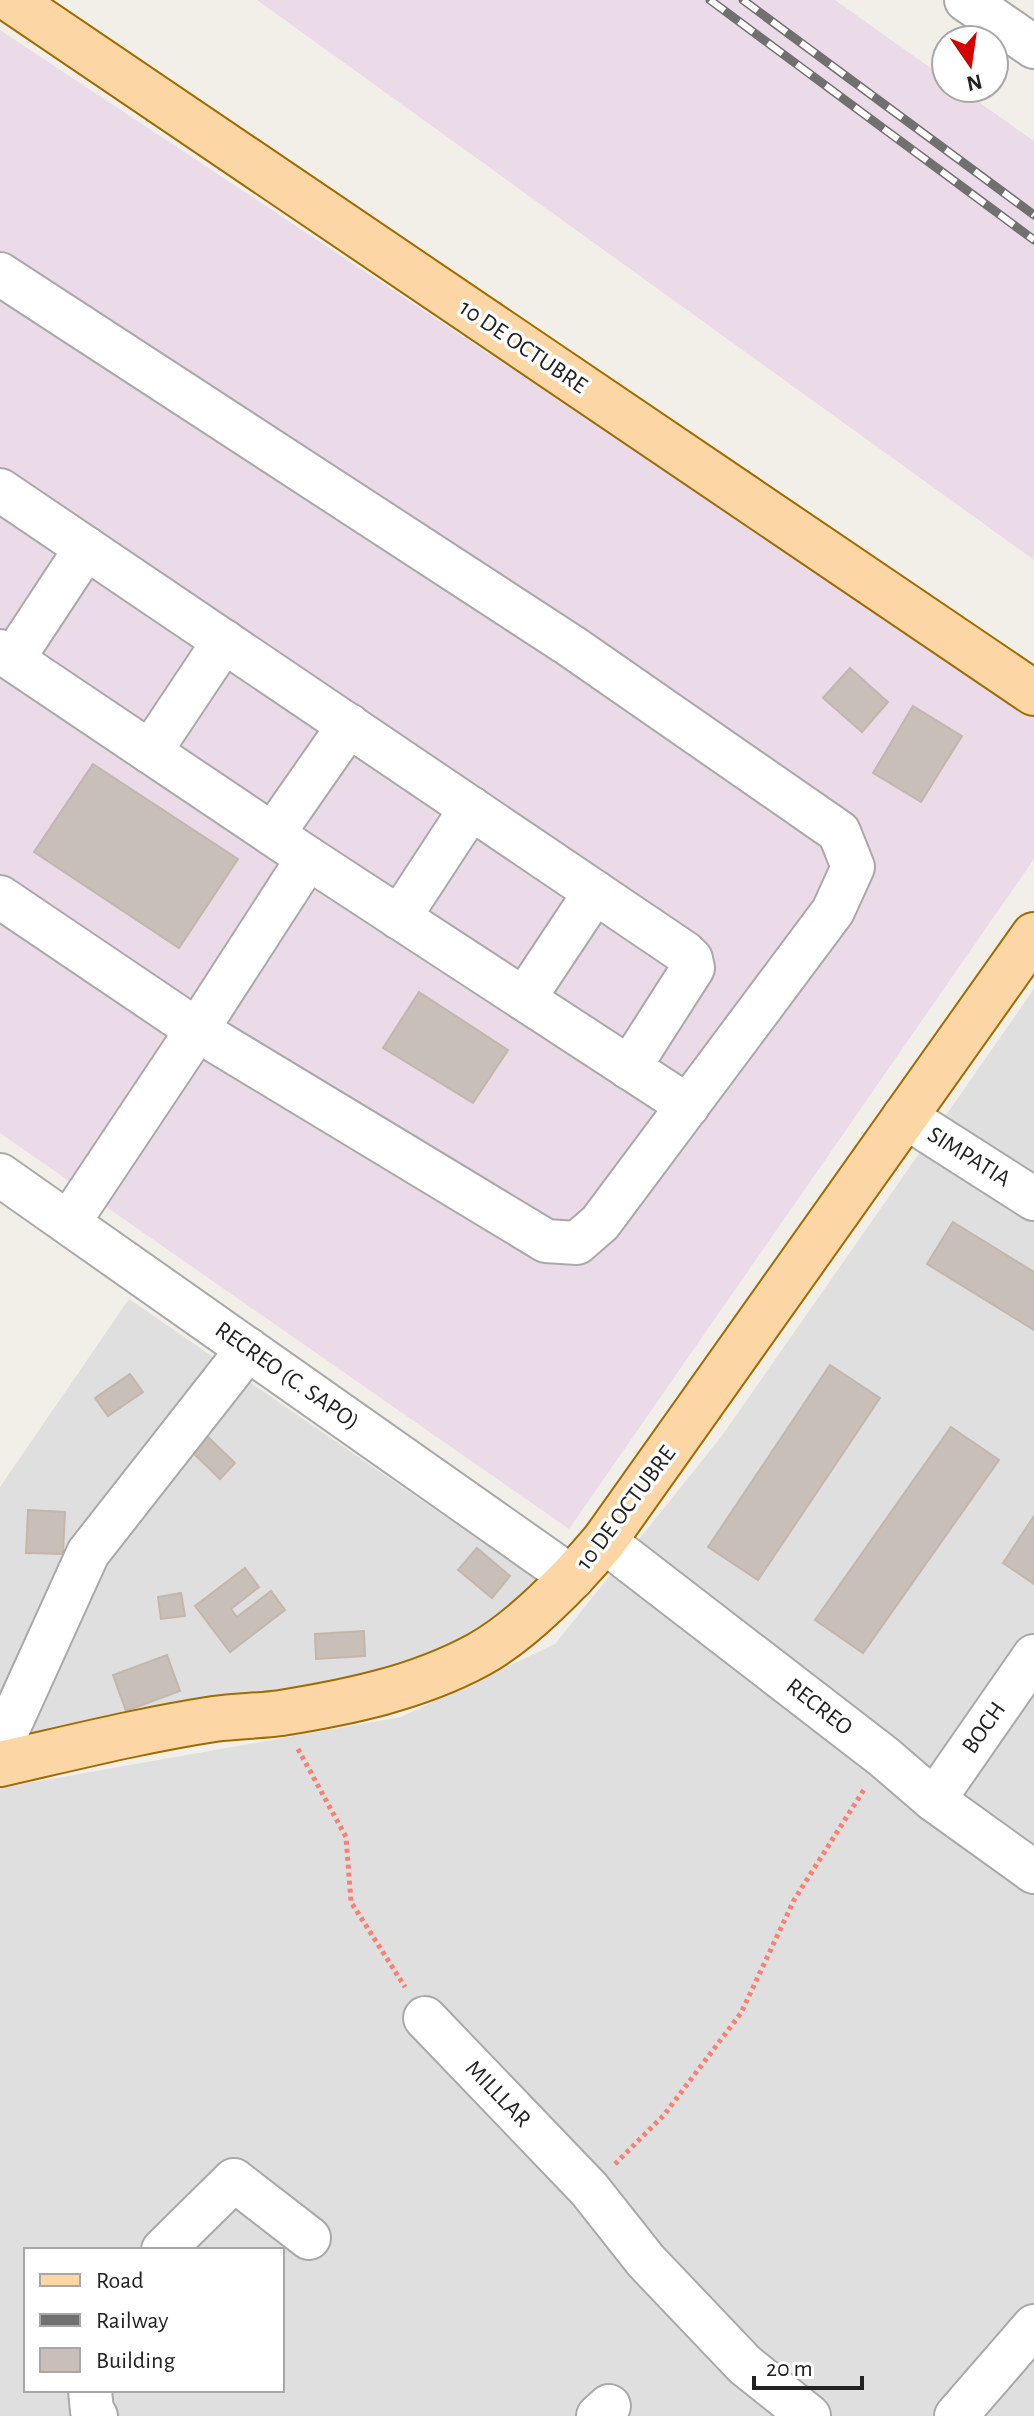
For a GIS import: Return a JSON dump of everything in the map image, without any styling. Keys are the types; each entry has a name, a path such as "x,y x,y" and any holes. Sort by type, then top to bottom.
{"main road":[{"name":"10 DE OCTUBRE","path":"11,0 1034,693"},
{"name":"10 DE OCTUBRE","path":"0,1764 215,1719 278,1713 397,1688 436,1675 481,1653 526,1619 573,1578 604,1541 1033,938"}],"street":[{"path":"966,0 1034,47"},
{"path":"0,274 571,646 839,832 853,867 833,911 600,1223 577,1243 546,1241 197,1030 0,897"},
{"path":"0,490 691,959 693,968 629,1068"},
{"path":"86,548 6,655 308,858 688,1106"},
{"path":"150,752 224,641"},
{"path":"273,834 349,725"},
{"path":"399,918 471,808"},
{"path":"69,1222 308,858"},
{"path":"524,999 595,892"},
{"name":"SIMPATIA","path":"904,1116 1034,1199"},
{"name":"RECREO (C. SAPO)","path":"0,1175 573,1578"},
{"path":"0,1747 88,1553 248,1349"},
{"name":"RECREO","path":"604,1541 884,1757 934,1800 1034,1872"},
{"name":"BOCH","path":"934,1800 1034,1656"},
{"name":"MILLLAR","path":"425,2018 589,2189 646,2261 745,2365 809,2416"},
{"path":"165,2248 234,2180 309,2238"},
{"path":"956,2416 1034,2326"}],"path":[{"path":"278,1713 346,1837 351,1902 425,2018"},
{"path":"589,2189 664,2115 741,2013 794,1900 884,1757"}],"shaded area":[{"path":"257,0 835,0 930,68 930,104 982,104 1034,141 1034,560"},
{"path":"0,30 1034,715 1034,859 569,1529 0,1133"},
{"path":"1034,989 1034,2416 0,2416 0,1788 401,1717 555,1644 721,1437"},
{"path":"129,1299 476,1538 547,1583 456,1645 420,1658 259,1704 0,1763 0,1487"}],"building":[{"path":"850,668 888,702 862,732 823,698"},
{"path":"913,706 962,736 921,802 873,773"},
{"path":"93,764 238,859 179,948 34,852"},
{"path":"419,992 508,1050 473,1103 383,1048"},
{"path":"953,1222 1034,1272 1034,1330 927,1264"},
{"path":"830,1365 880,1398 758,1580 708,1547"},
{"path":"130,1374 143,1392 108,1416 95,1398"},
{"path":"951,1427 999,1460 863,1653 815,1620"},
{"path":"206,1435 235,1463 220,1479 191,1451"},
{"path":"28,1510 65,1512 63,1554 26,1553"},
{"path":"1034,1516 1034,1584 1003,1563"},
{"path":"477,1548 510,1576 492,1598 458,1570"},
{"path":"245,1568 259,1587 231,1609 237,1617 271,1591 285,1610 230,1652 195,1606"},
{"path":"181,1593 185,1616 161,1619 158,1597"},
{"path":"364,1631 365,1656 316,1659 315,1634"},
{"path":"167,1655 180,1691 126,1711 113,1675"}],"railway":[{"path":"710,0 1034,240"},
{"path":"743,0 1034,215"}]}
